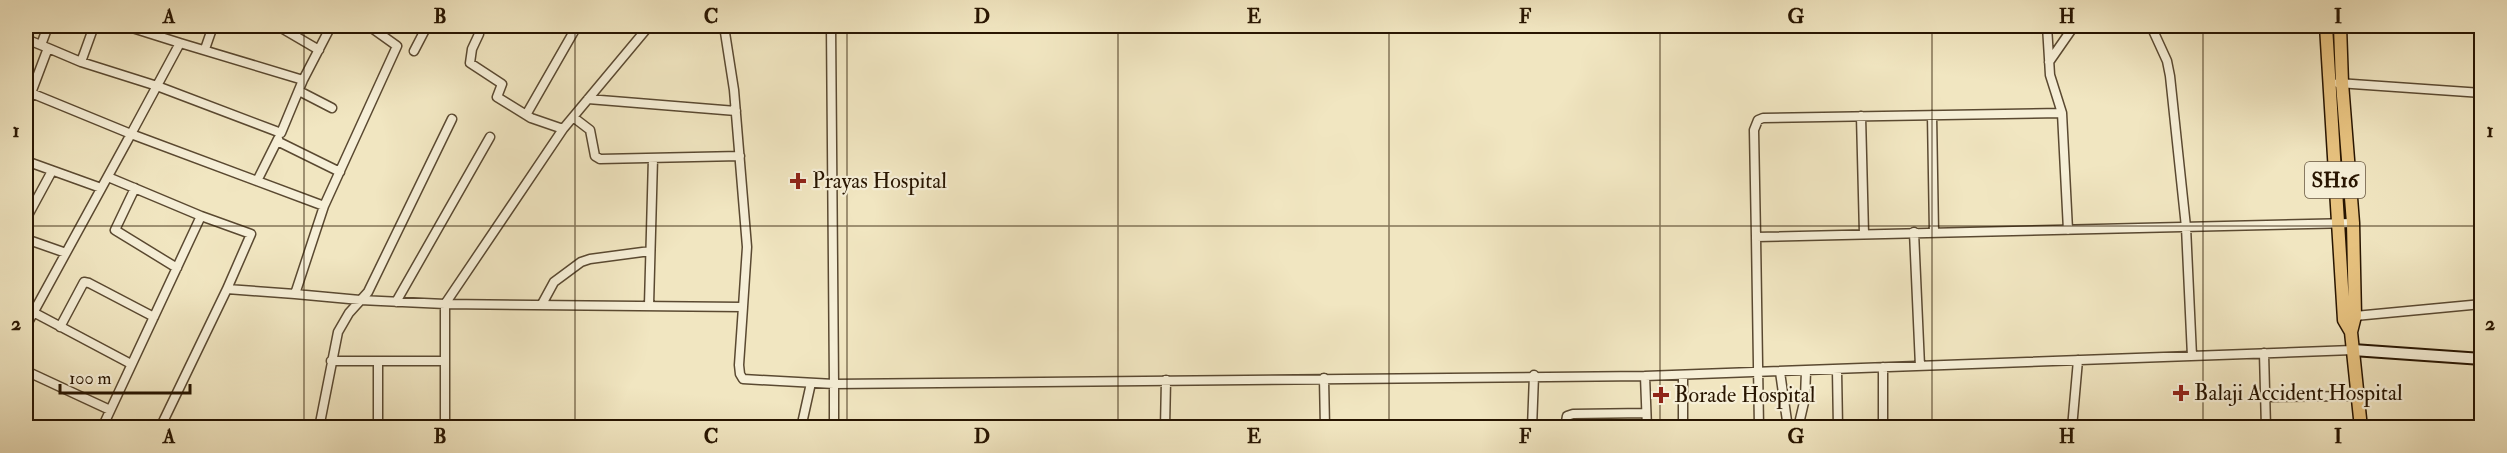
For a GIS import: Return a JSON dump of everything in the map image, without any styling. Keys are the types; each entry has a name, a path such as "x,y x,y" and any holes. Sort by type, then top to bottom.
{"main road":[{"name":"SH16","path":"2326,26 2346,143 2353,223 2355,316 2351,332 2361,427"},
{"name":"SH16","path":"2340,26 2333,144 2344,320 2351,332"},
{"path":"2333,144 2346,143"}],"street":[{"path":"26,106 28,92 45,47 48,26"},
{"path":"81,62 94,26"},
{"path":"126,26 303,80"},
{"path":"205,49 213,26"},
{"path":"278,26 319,50"},
{"path":"257,181 303,80 331,26"},
{"path":"295,294 324,206 397,46 369,26"},
{"path":"414,51 427,26"},
{"path":"476,26 479,34 472,50 470,63 502,84 497,97 526,115 563,129"},
{"path":"526,115 577,26"},
{"path":"445,428 445,304 563,129 649,26"},
{"path":"724,26 736,111 747,247 739,365 743,379 834,384 1534,375 1645,376 2353,350 2481,359"},
{"path":"831,26 834,428"},
{"path":"2048,26 2052,85 2062,113 2068,230"},
{"path":"2049,62 2074,26"},
{"path":"2151,26 2167,61 2170,76 2186,227 2192,356"},
{"path":"26,39 81,62 157,86 279,137 340,172"},
{"path":"26,326 180,43"},
{"path":"2336,82 2481,93"},
{"path":"299,91 332,108"},
{"path":"28,92 131,134 324,206"},
{"path":"588,99 736,111"},
{"path":"1759,428 1754,130 1758,120 2062,113"},
{"path":"1932,115 1934,233"},
{"path":"1861,116 1864,234"},
{"path":"573,117 590,130 597,158 740,156"},
{"path":"319,428 338,332 349,313 368,292 452,119"},
{"path":"396,302 490,137"},
{"path":"649,305 652,158"},
{"path":"26,161 101,188"},
{"path":"26,219 52,171"},
{"path":"108,177 251,234 227,290 162,423 170,428"},
{"path":"135,188 115,230 177,268"},
{"path":"102,428 201,216"},
{"path":"1756,237 2353,223"},
{"path":"1914,232 1920,366"},
{"path":"26,239 66,253"},
{"path":"542,304 551,285 581,262 651,251"},
{"path":"60,327 84,282 154,317"},
{"path":"227,290 445,304 743,307"},
{"path":"2355,316 2481,303"},
{"path":"33,312 131,364"},
{"path":"2264,353 2266,428"},
{"path":"2072,428 2078,360"},
{"path":"332,361 445,361"},
{"path":"378,362 378,428"},
{"path":"1883,368 1883,428"},
{"path":"1837,370 1838,428"},
{"path":"26,371 110,410"},
{"path":"1798,428 1805,398 1806,371"},
{"path":"1780,372 1788,428"},
{"path":"1532,428 1534,375"},
{"path":"1683,375 1683,428"},
{"path":"1645,376 1647,428"},
{"path":"1324,378 1325,428"},
{"path":"1165,428 1166,380"},
{"path":"801,428 811,383"},
{"path":"2265,397 2359,396"},
{"path":"1565,428 1567,416 1574,414 1646,412"},
{"path":"2338,428 2361,427"}],"place":[{"name":"Prayas Hospital","path":"798,181"},
{"name":"Balaji Accident Hospital","path":"2181,393"},
{"name":"Borade Hospital","path":"1661,395"}]}
